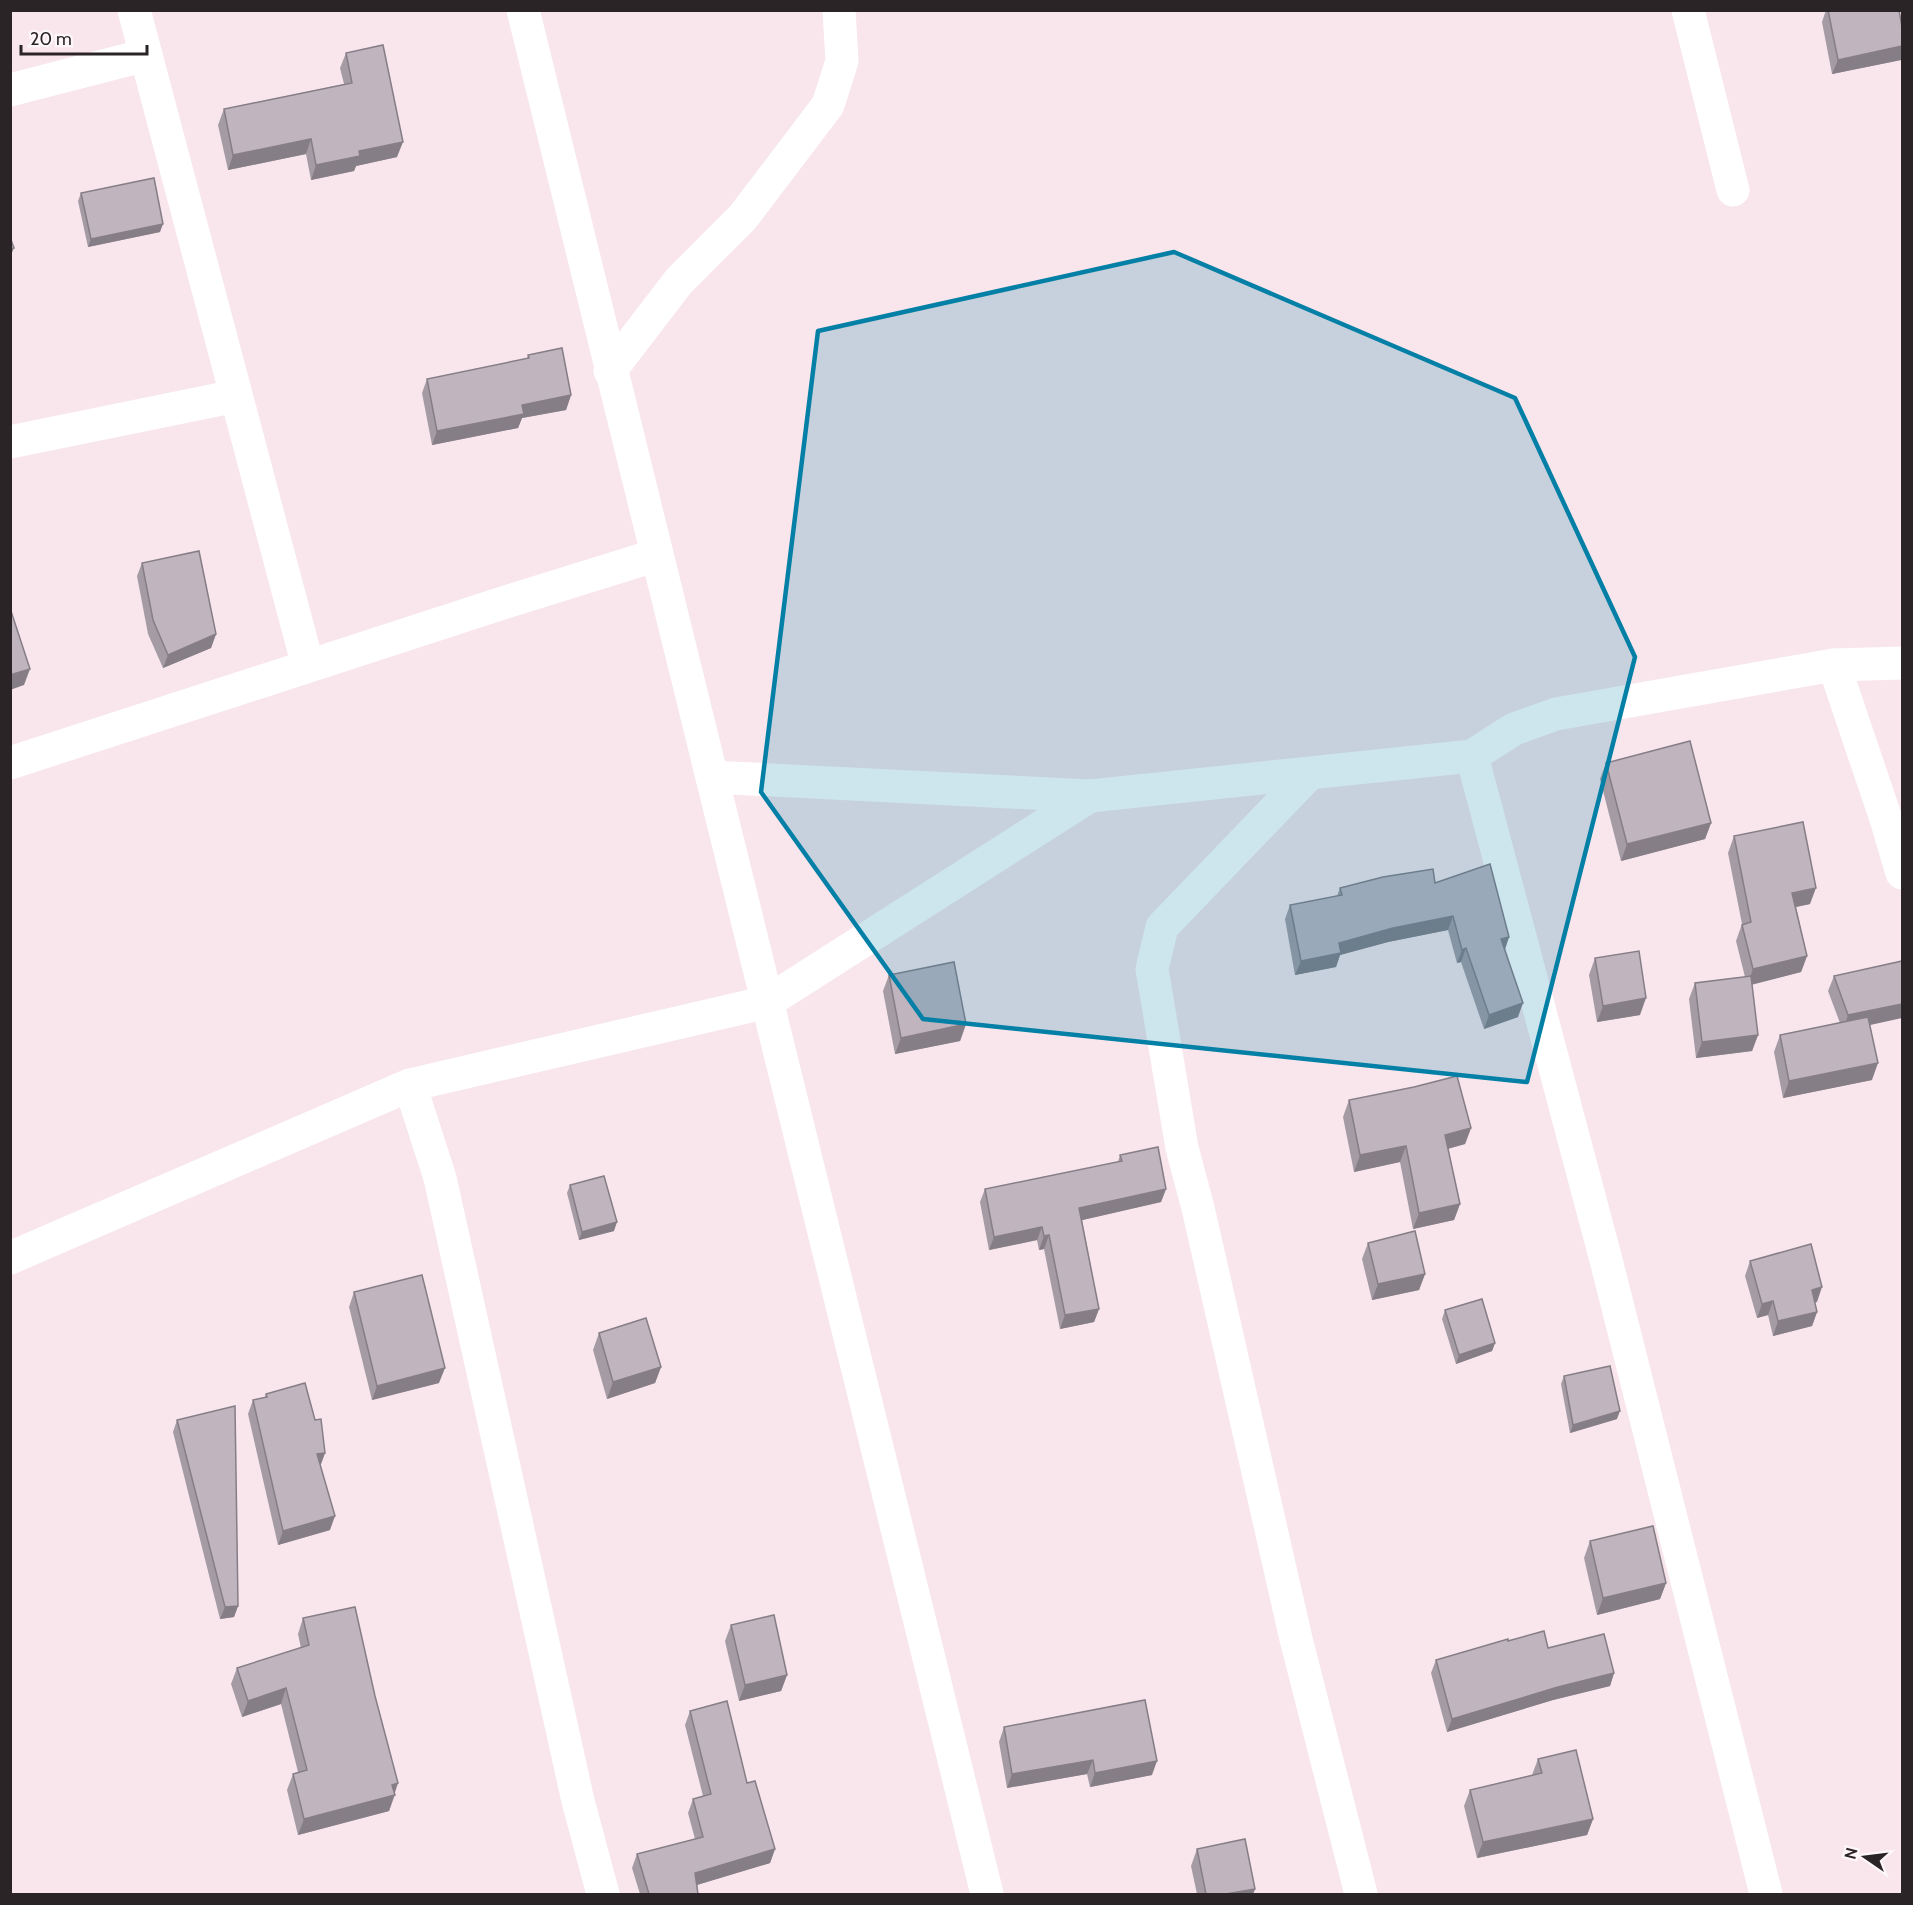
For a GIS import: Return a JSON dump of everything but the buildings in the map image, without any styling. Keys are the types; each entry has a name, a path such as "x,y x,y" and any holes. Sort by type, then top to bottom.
{"street":[{"path":"135,10 308,666"},
{"path":"523,10 610,371 987,1894"},
{"path":"610,371 679,281 743,217 828,105 842,61 839,10"},
{"path":"1688,10 1733,190"},
{"path":"10,90 146,55"},
{"path":"10,442 236,396"},
{"path":"10,763 657,555"},
{"path":"712,777 1090,796 1472,756 1514,729 1556,714 1834,665 1902,663"},
{"path":"1834,665 1902,873"},
{"path":"1472,756 1606,1260 1758,1892"},
{"path":"1310,773 1162,927 1152,969 1182,1148 1198,1208 1296,1639 1361,1894"},
{"path":"10,1258 410,1085 767,1002 1090,796"},
{"path":"410,1085 440,1178 578,1801 603,1894"}],"highlighted area":[{"path":"1174,252 1515,398 1635,657 1527,1082 923,1019 761,792 818,331"}]}
